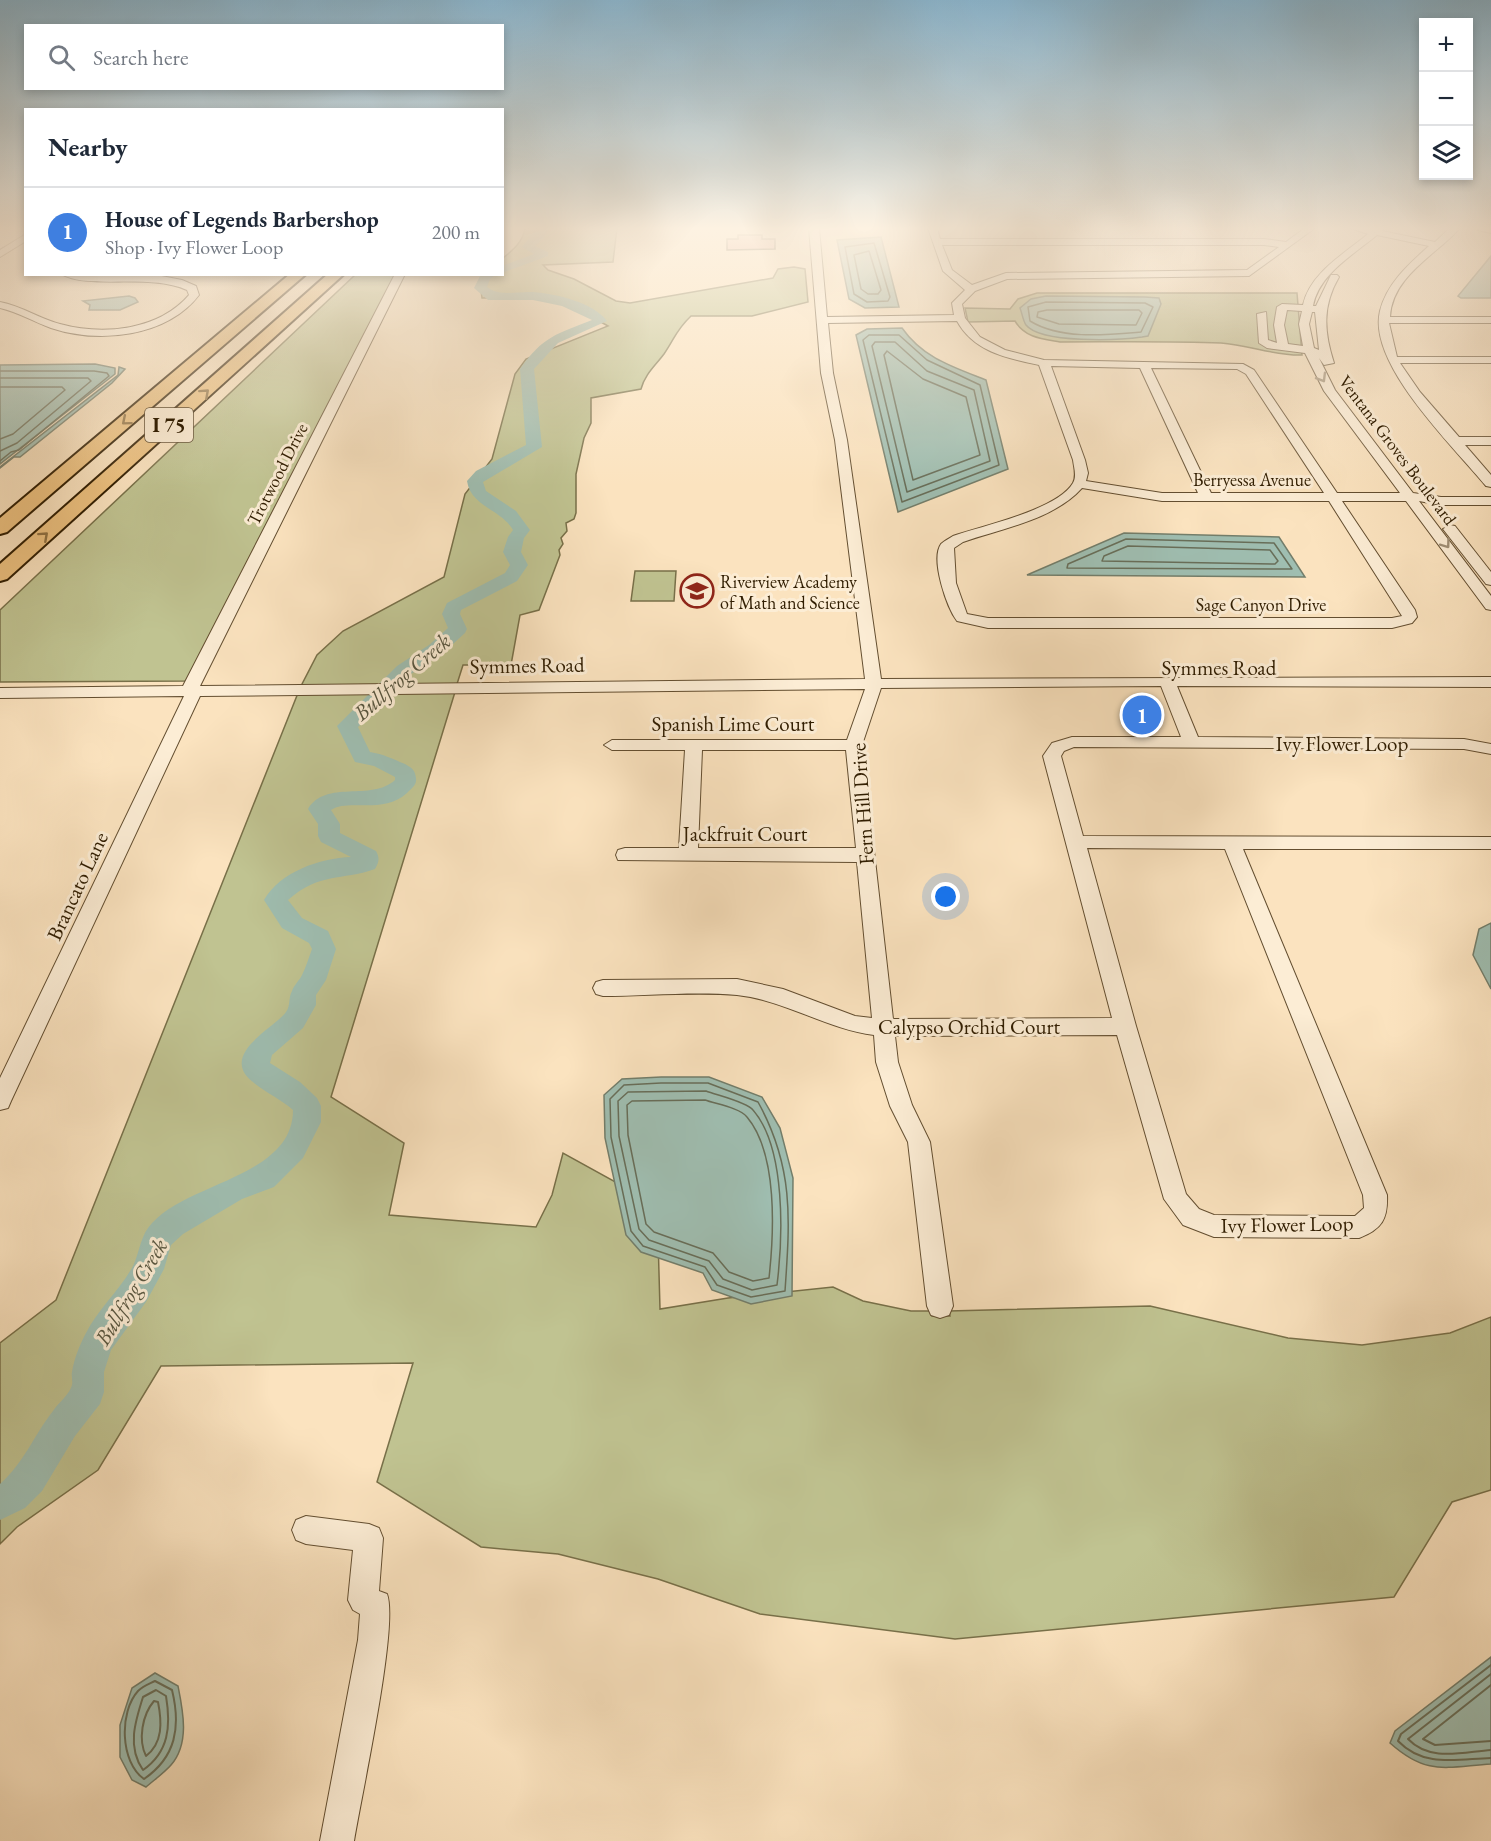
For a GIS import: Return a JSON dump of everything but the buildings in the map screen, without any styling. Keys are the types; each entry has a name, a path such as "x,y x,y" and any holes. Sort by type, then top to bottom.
{"highway":[{"name":"I 75","path":"0,528 252,314"},
{"name":"I 75","path":"0,575 292,314"}],"street":[{"path":"33,314 52,325 73,330 129,332 151,327 168,320 174,314"},
{"name":"Trotwood Drive","path":"192,691 380,314"},
{"path":"822,316 958,317 958,314"},
{"path":"1265,314 1263,341 1267,345 1309,350 1321,356 1328,363"},
{"path":"1281,314 1279,325 1283,347"},
{"name":"Ventana Groves Boulevard","path":"1306,314 1305,333 1309,350 1330,391 1419,497 1442,518 1491,581"},
{"name":"Ventana Groves Boulevard","path":"1320,314 1320,341 1328,363 1341,387 1419,497 1491,606"},
{"path":"1385,314 1386,344 1392,360 1408,385 1491,483"},
{"name":"Fern Hill Drive","path":"822,316 827,373 841,440 874,684 866,716 858,729 854,746 887,1062 901,1106 919,1142 940,1306"},
{"name":"Sage Canyon Drive","path":"958,317 972,337 983,344 1013,356 1044,363 1239,366 1250,372 1408,610 1410,617 1392,624 988,623 969,621 957,613 945,557 947,546 958,539 1049,508 1066,498 1079,484"},
{"path":"1384,320 1491,320"},
{"path":"1392,360 1491,360"},
{"path":"1044,363 1079,460 1082,473 1079,484"},
{"path":"1144,365 1206,497"},
{"path":"1456,441 1491,441"},
{"name":"Berryessa Avenue","path":"1079,484 1162,498 1491,495"},
{"name":"Berryessa Avenue","path":"1419,497 1440,501 1491,501"},
{"name":"Symmes Road","path":"1164,685 1491,682"},
{"name":"Symmes Road","path":"0,693 874,684 1491,689"},
{"path":"1164,685 1186,742"},
{"name":"Brancato Lane","path":"0,1101 192,691"},
{"name":"Ivy Flower Loop","path":"1231,842 1375,1195 1376,1213 1359,1227 1214,1226 1191,1217 1176,1199 1125,1026 1052,759 1058,747 1072,742 1464,744 1491,749"},
{"name":"Spanish Lime Court","path":"612,746 854,746"},
{"path":"688,855 694,746"},
{"path":"1076,842 1491,843"},
{"name":"Jackfruit Court","path":"625,855 866,855"},
{"name":"Calypso Orchid Court","path":"603,988 737,987 783,997 854,1024 884,1028 1125,1026"},
{"path":"306,1530 369,1538 363,1600 376,1605 369,1662 337,1841"}],"green space":[{"path":"314,314 377,314 188,681 0,682 0,610"},
{"path":"586,314 760,314 752,316 691,316 648,374 641,389 591,398 591,423 584,438 576,474 576,513 574,519 566,523 567,531 561,538 563,544 559,550 560,555 539,610 520,615 511,665 463,665 457,684 301,686 317,655 343,631 444,577 465,494 492,459 515,374 526,359 608,326"},
{"path":"966,314 1299,314 1302,355 1282,354 1221,343 1060,342 1041,339 1029,334 1015,321 968,322"},
{"path":"635,571 676,571 674,601 631,601"},
{"path":"455,692 331,1097 404,1143 389,1215 536,1227 552,1195 563,1153 621,1185 658,1237 660,1309 728,1298 833,1287 863,1301 911,1311 931,1311 932,1316 950,1316 949,1311 1150,1306 1288,1338 1362,1345 1450,1333 1491,1317 1491,1490 1452,1502 1394,1597 955,1639 760,1614 658,1579 558,1554 481,1547 377,1482 413,1363 161,1366 98,1470 17,1527 0,1544 0,1343 56,1300 298,693"}],"water":[{"path":"1022,314 1157,314 1148,336 1117,339 1063,338 1047,335 1034,331 1024,321"},
{"path":"902,328 919,347 929,354 950,366 986,380 1008,469 898,512 856,335 867,329"},
{"path":"95,364 115,368 115,374 0,464 0,365"},
{"path":"119,367 125,369 112,383 20,457 14,457 0,468 118,375"},
{"path":"1124,533 1279,537 1305,577 1027,575"},
{"path":"1491,923 1491,989 1473,955 1479,929"},
{"path":"709,1077 762,1097 780,1128 793,1178 792,1296 751,1304 712,1290 703,1273 641,1252 626,1235 605,1138 604,1095 622,1079"},
{"path":"1491,1657 1491,1764 1449,1767 1426,1765 1403,1754 1390,1743 1395,1731"},
{"path":"155,1673 178,1686 184,1727 177,1756 162,1774 146,1787 132,1780 120,1757 120,1725 132,1688"}],"waterway":[{"name":"Bullfrog Creek","path":"0,1503 13,1496 30,1479 63,1424 88,1392 88,1372 98,1342 135,1292 153,1259 158,1238 173,1224 232,1190 264,1178 293,1149 307,1122 307,1106 290,1090 256,1068 257,1057 263,1047 294,1021 303,1005 303,993 313,980 324,949 319,937 290,921 276,900 295,882 316,873 335,867 367,863 368,857 329,836 329,824 319,809 336,800 371,799 395,792 406,782 405,773 379,760 362,757 347,726 404,670 436,649 458,629 451,614 453,607 511,577 519,565 512,552 516,537 522,530 510,515 480,495 475,481 482,474 534,447 530,425 531,396 527,369 543,348 553,340 601,321 592,314"}],"place":[{"name":"Riverview Academy of Math and Science","path":"697,591"},
{"name":"House of Legends Barbershop","path":"1142,715"}]}
